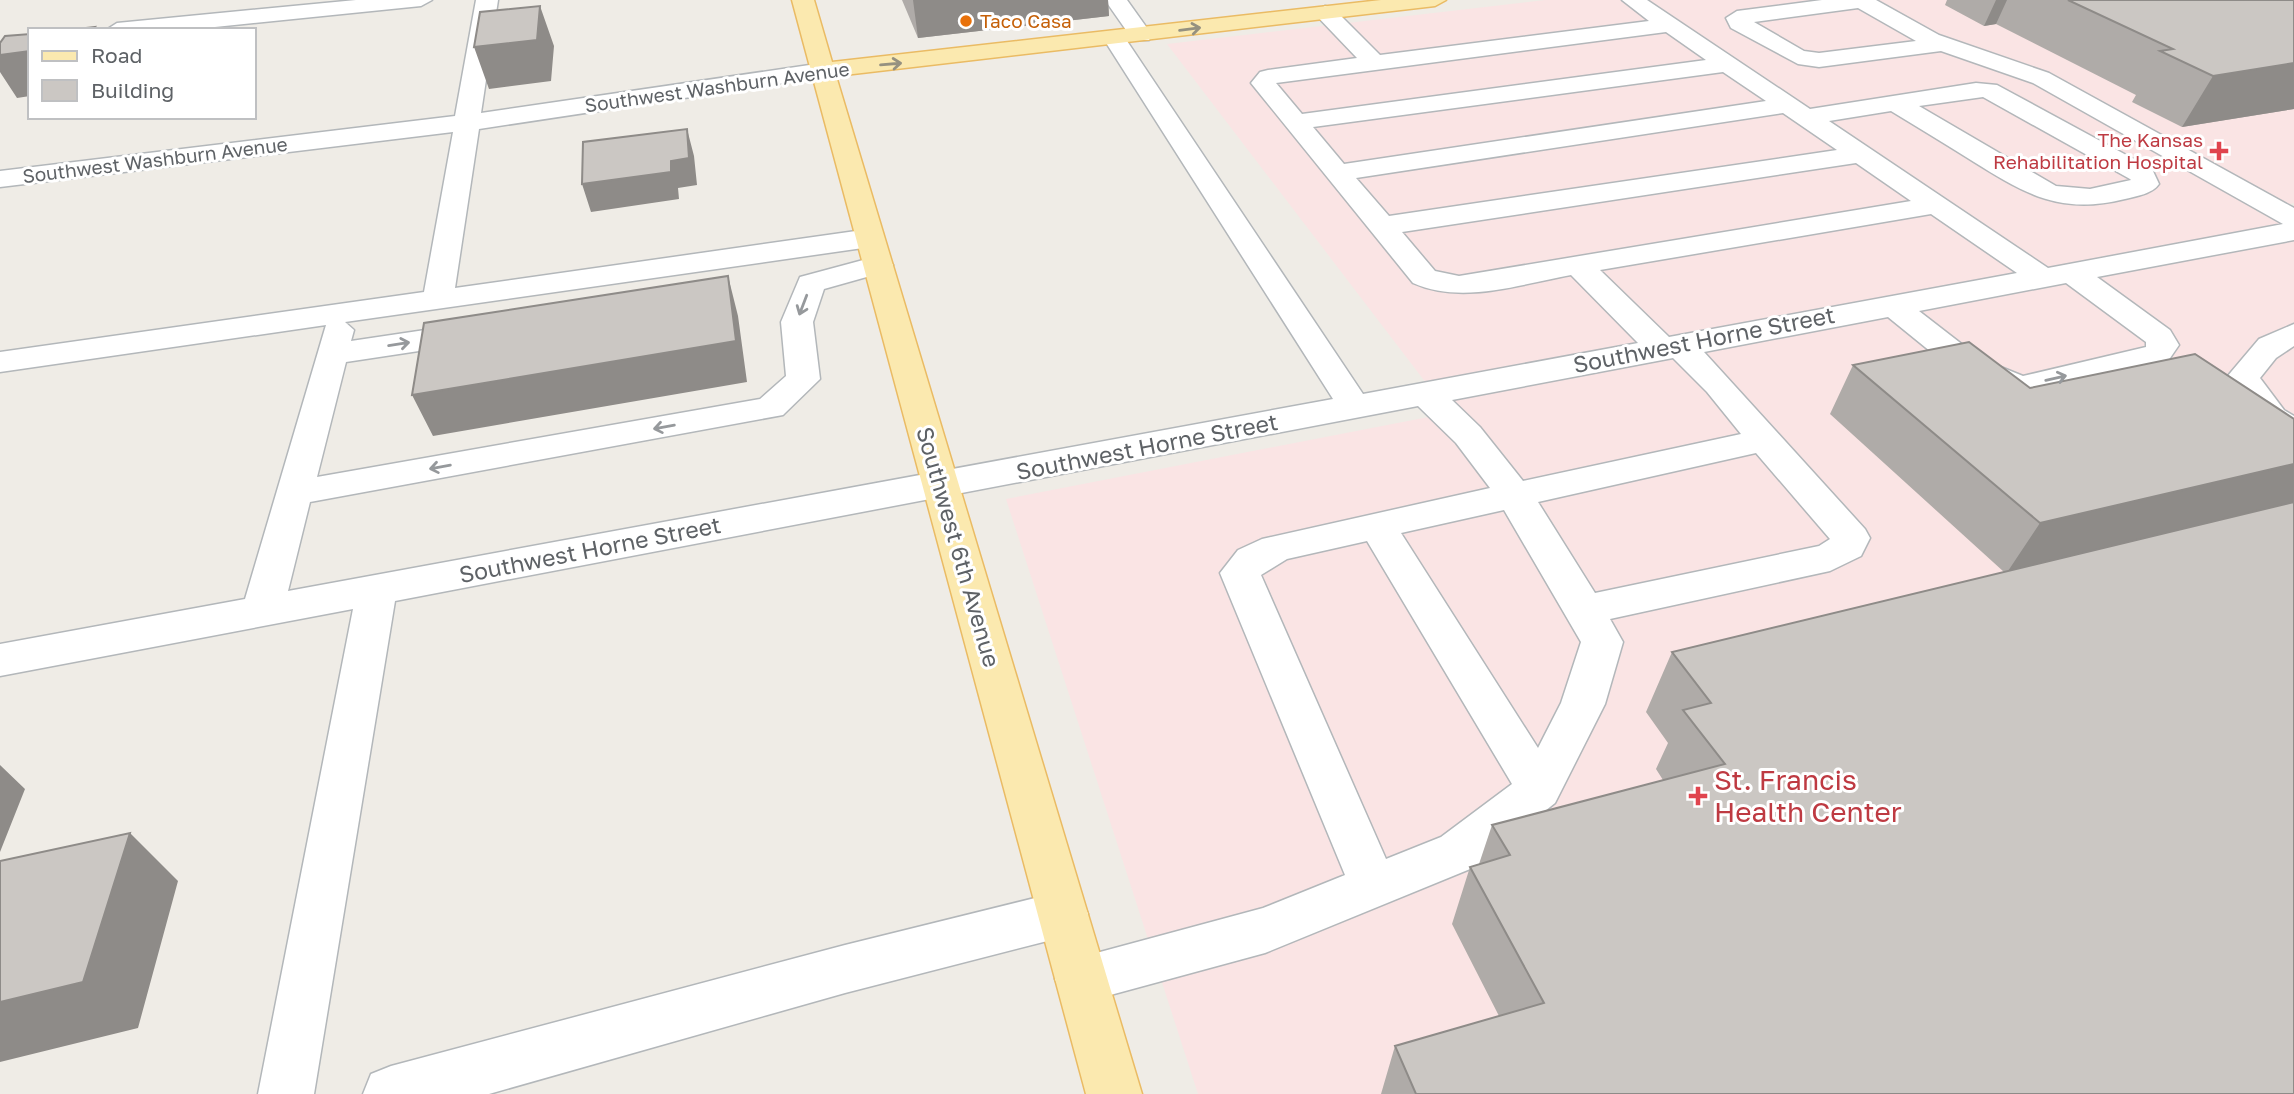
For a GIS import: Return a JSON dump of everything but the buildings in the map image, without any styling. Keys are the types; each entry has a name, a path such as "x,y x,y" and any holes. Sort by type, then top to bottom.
{"main road":[{"name":"Southwest 6th Avenue","path":"803,0 1114,1094"},
{"name":"Southwest Washburn Avenue","path":"823,70 1435,0"}],"street":[{"path":"137,28 421,0"},
{"path":"438,298 461,145 487,0"},
{"path":"1116,0 1128,36 1355,407"},
{"path":"1633,0 1936,205 2159,337 2163,345 2157,354 2023,386 2003,383 1969,368 1892,304"},
{"path":"1942,44 1819,60 1798,57 1739,23 1737,18 1861,1 1942,44 2041,78 2294,219"},
{"path":"1325,13 1374,62"},
{"path":"1670,25 1268,77 1264,83 1424,277 1438,283 1459,285 1936,205"},
{"path":"1296,122 1727,64"},
{"name":"Southwest Washburn Avenue","path":"0,179 467,122 823,70"},
{"path":"1339,173 1797,111 1896,103 1988,90 2143,175 2145,184 2132,190 2070,199 2054,197 1896,103"},
{"path":"1382,226 1861,154"},
{"name":"Southwest Horne Street","path":"0,660 1425,394 2055,273 2294,231"},
{"path":"0,362 719,259 874,251"},
{"path":"294,493 771,408 803,379 797,322 811,283 874,251"},
{"path":"687,294 698,286 719,259"},
{"path":"1578,265 1671,347 1719,385 1764,440 1852,538 1847,547 1830,557 1585,610"},
{"path":"262,612 343,312"},
{"path":"332,354 498,328"},
{"path":"2294,334 2280,339 2256,357 2244,378 2272,418 2294,431"},
{"path":"1081,979 1265,930 1458,852 1539,789 1583,704 1602,642 1555,556 1467,434 1425,394"},
{"path":"1374,886 1240,573 1252,560 1276,548 1510,494 1764,440"},
{"path":"1377,525 1539,789"},
{"path":"286,1094 377,590"},
{"path":"391,1094 845,970 1063,914"}],"shaded area":[{"name":"St. Francis Health Center","path":"1545,0 2294,0 2294,203 2256,211 2294,229 2294,1094 1198,1094 1006,499 1449,413 1167,44"}],"place":[{"name":"Taco Casa","path":"966,21"},
{"name":"The Kansas Rehabilitation Hospital","path":"2219,151"},
{"name":"St. Francis Health Center","path":"1698,796"}]}
